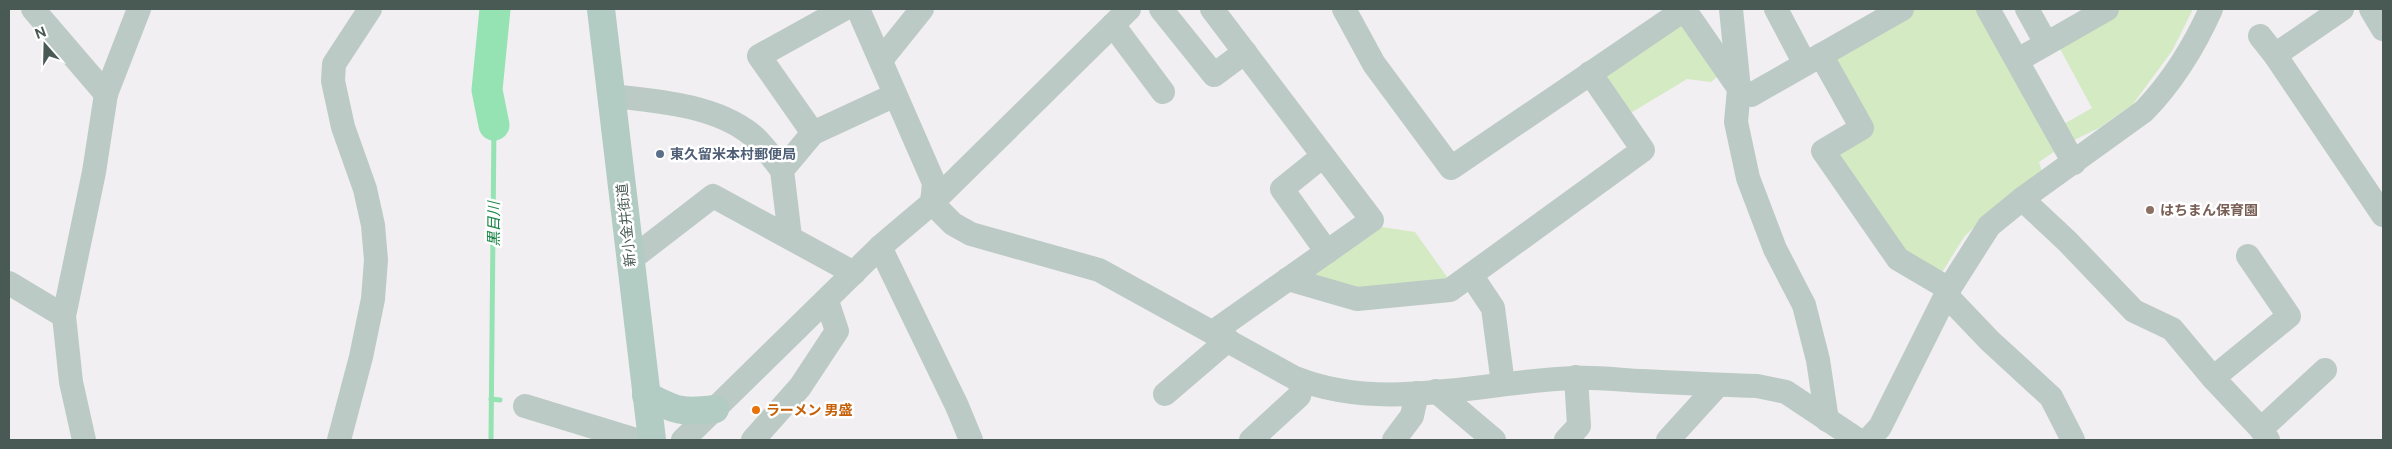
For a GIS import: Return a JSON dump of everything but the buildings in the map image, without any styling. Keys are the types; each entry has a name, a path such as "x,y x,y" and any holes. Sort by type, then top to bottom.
{"main road":[{"name":"新小金井街道","path":"601,9 652,440"},
{"path":"646,395 671,409 689,412 715,409"}],"street":[{"path":"33,9 106,94"},
{"path":"84,440 71,382 64,316 94,172 106,94 139,9"},
{"path":"339,440 363,347 373,299 376,260 373,225 365,189 343,127 333,81 334,64 370,9"},
{"path":"858,9 934,183 932,203 952,224 971,234 1099,270 1303,380 1347,392 1426,392 1576,377 1757,386 1786,392 1841,433"},
{"path":"881,60 922,9"},
{"path":"1162,9 1214,75 1245,52"},
{"path":"1165,394 1221,336 1288,279 1372,220 1212,9"},
{"path":"1344,9 1374,64 1451,168 1684,9 1745,92"},
{"path":"1731,9 1745,92 1736,122 1749,182 1776,249 1804,305 1818,360 1841,433"},
{"path":"1776,9 1862,128 1823,151 1898,259 1947,292 1990,341 2051,397 2073,440"},
{"path":"1745,92 1813,59 1902,9"},
{"path":"1988,9 2074,163"},
{"path":"2027,9 2046,42"},
{"path":"2018,60 2046,42 2107,9"},
{"path":"1868,440 1880,427 1947,292 1990,226 2022,199 2144,111 2159,96 2185,60 2211,9"},
{"path":"2275,55 2342,9"},
{"path":"2371,9 2383,29"},
{"path":"813,133 759,56 835,11"},
{"path":"683,440 880,248 932,203 1121,17 1164,92"},
{"path":"2260,36 2275,55 2383,215"},
{"path":"1288,279 1357,299 1450,290 1643,150 1590,74"},
{"path":"782,170 813,133 895,95"},
{"path":"612,96 686,104 735,125 752,135 782,170 790,237"},
{"path":"1323,156 1282,189 1327,252"},
{"path":"630,260 713,196 854,273"},
{"path":"2022,199 2067,241 2134,311 2172,329 2213,378 2265,434 2326,370"},
{"path":"880,248 971,440"},
{"path":"2213,378 2289,316 2248,256"},
{"path":"1471,275 1493,308 1502,384"},
{"path":"9,283 64,316"},
{"path":"752,440 800,387 837,330 827,301"},
{"path":"1566,440 1579,426 1576,377"},
{"path":"1252,440 1299,396 1303,380"},
{"path":"1668,440 1718,385"},
{"path":"1394,440 1412,416 1426,392"},
{"path":"1426,392 1494,440"},
{"path":"525,406 636,440"}],"green space":[{"path":"1903,9 1988,9 2055,129 2092,108 2059,47 2119,9 2193,9 2172,51 2133,104 2099,128 2064,145 2039,162 2042,171 1989,212 1964,237 1936,282 1907,264 1824,153 1861,128 1822,56"},
{"path":"1682,18 1721,73 1711,82 1687,79 1624,117 1595,76"},
{"path":"1375,226 1415,232 1452,284 1357,296 1298,279"}],"waterway":[{"name":"黒目川","path":"494,125 487,90 495,9"},
{"name":"黒目川","path":"491,440 494,125"},
{"path":"491,399 500,400"}],"place":[{"name":"東久留米本村郵便局","path":"660,154"},
{"name":"はちまん保育園","path":"2150,210"},
{"name":"ラーメン 男盛","path":"756,410"}]}
